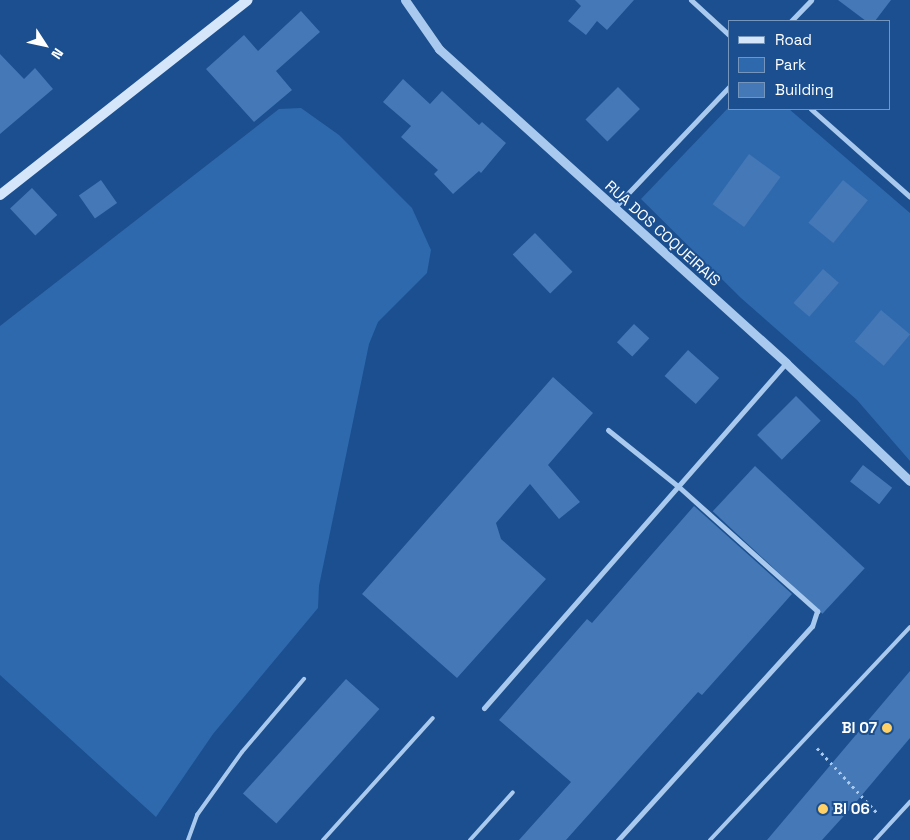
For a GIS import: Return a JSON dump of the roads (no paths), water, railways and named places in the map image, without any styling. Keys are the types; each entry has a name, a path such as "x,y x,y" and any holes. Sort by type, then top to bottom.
{"main road":[{"path":"0,195 248,0"}],"street":[{"name":"RUA DOS COQUEIRAIS","path":"405,0 439,49 786,363 910,481"},
{"path":"691,0 728,34"},
{"path":"792,20 811,0"},
{"path":"614,208 728,87"},
{"path":"812,110 910,197"},
{"path":"484,708 786,363"},
{"path":"608,430 679,487 816,611 812,626 618,840"}],"lane":[{"path":"710,840 910,627"},
{"path":"188,840 197,815 242,752 304,679"},
{"path":"324,840 433,718"},
{"path":"470,840 513,792"},
{"path":"875,840 910,802"}],"place":[{"name":"Bl 07","path":"887,728"},
{"name":"Bl 06","path":"823,809"}]}
